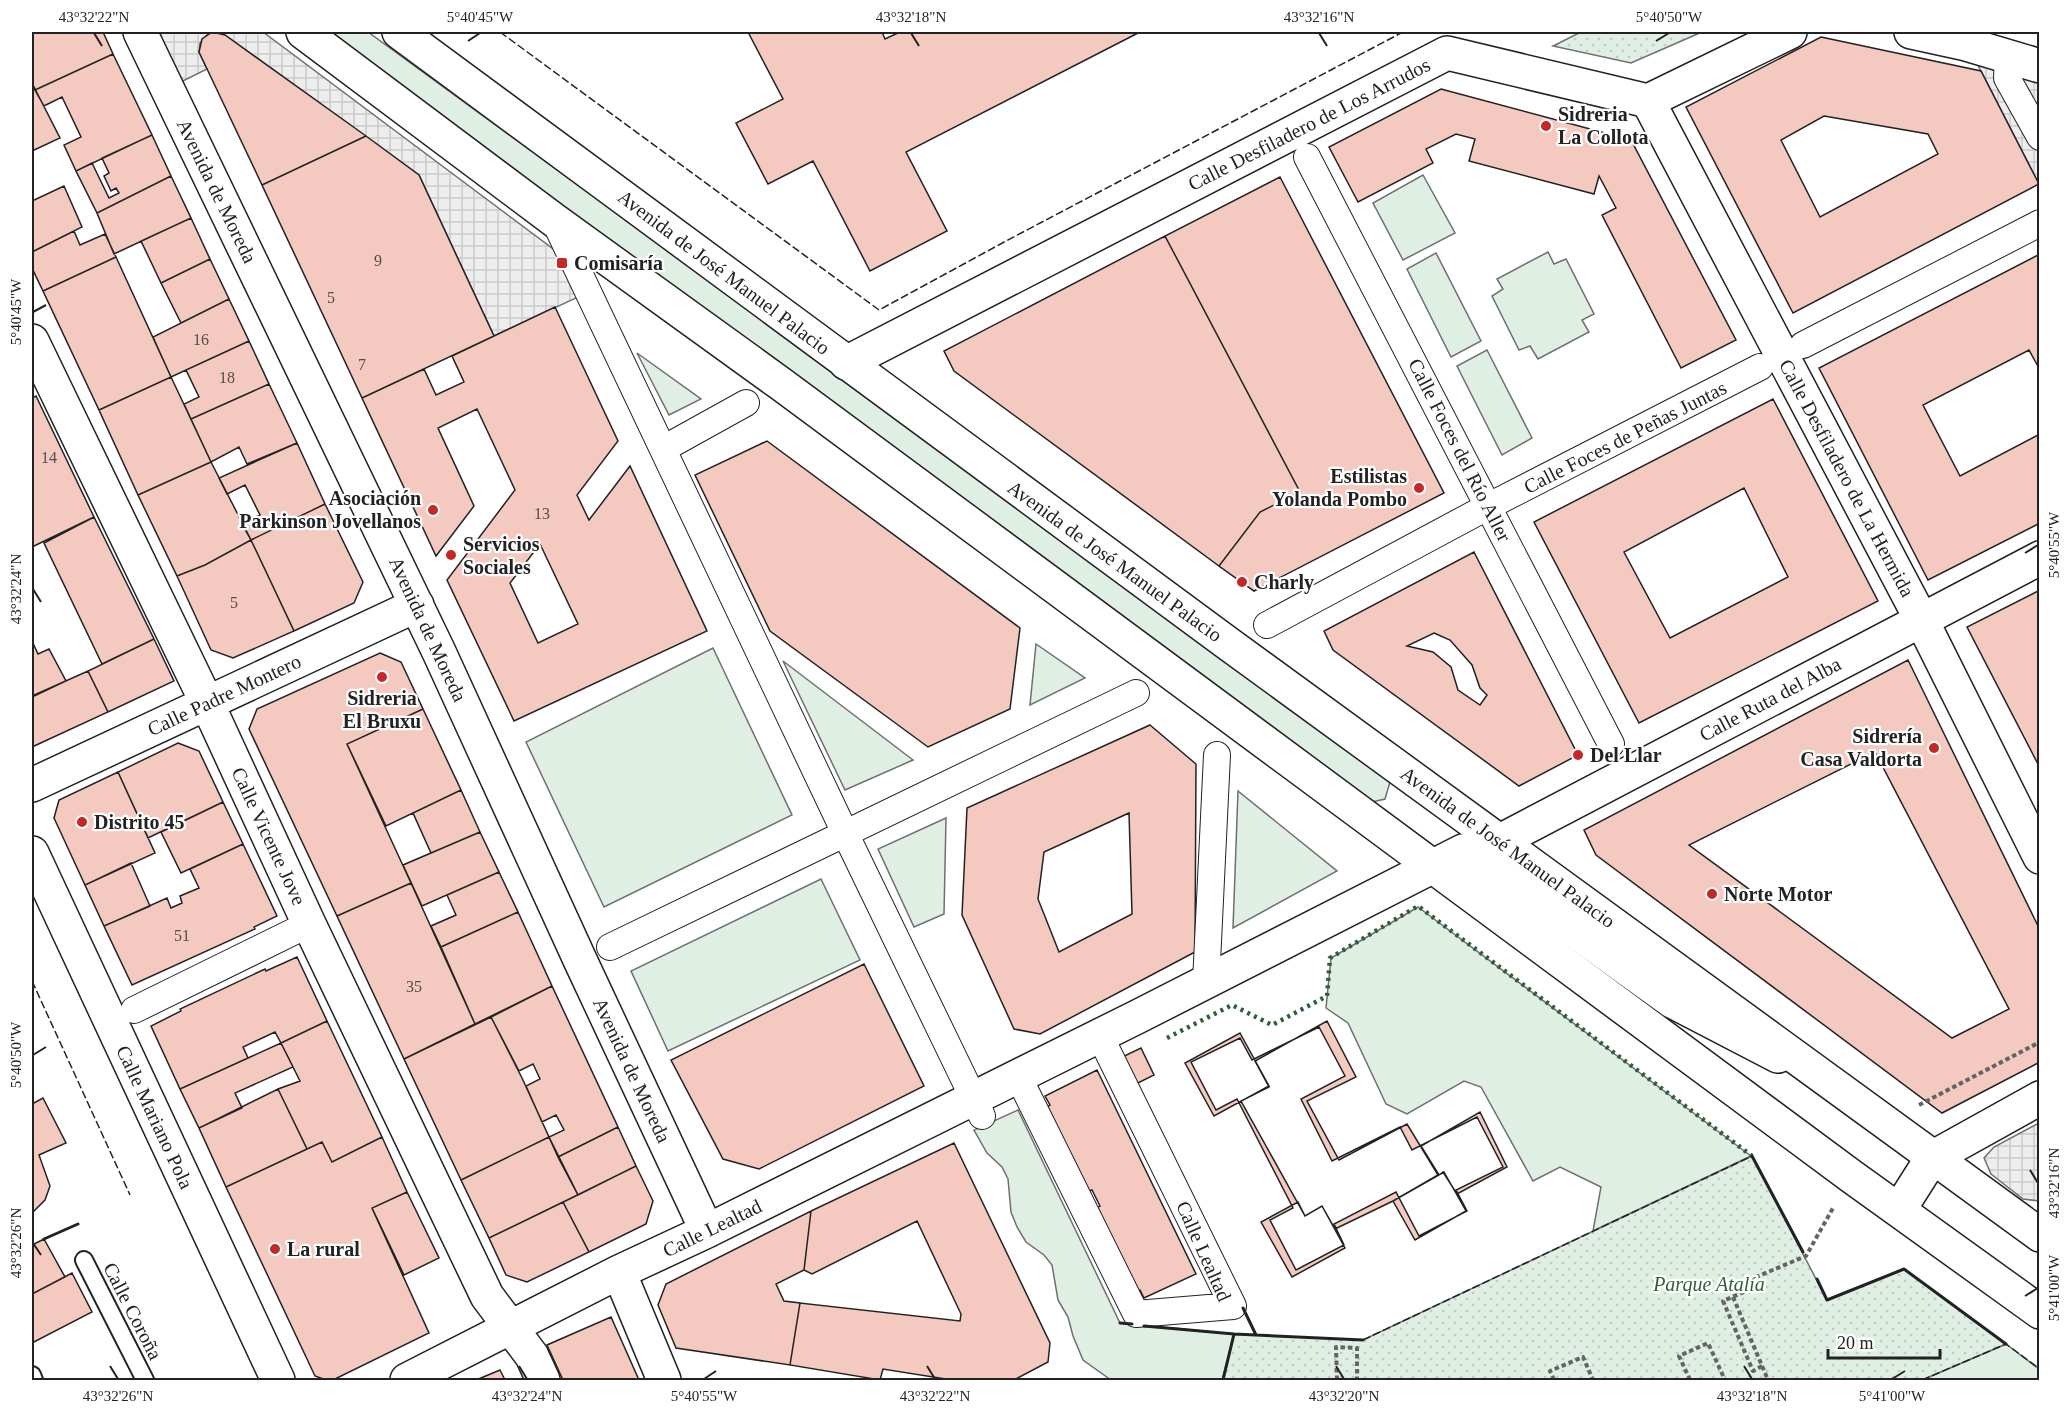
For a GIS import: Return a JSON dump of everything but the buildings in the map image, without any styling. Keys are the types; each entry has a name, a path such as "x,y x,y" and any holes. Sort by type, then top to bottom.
{"street":[{"name":"Avenida de Moreda","path":"140,32 417,605 707,1231"},
{"path":"303,32 554,220 781,384 1851,1176 2040,1312"},
{"name":"Avenida de José Manuel Palacio","path":"399,32 846,363 2040,1235"},
{"path":"1648,101 1790,32"},
{"path":"1911,32 1966,44 2040,66"},
{"name":"Calle Desfiladero de Los Arrudos","path":"846,363 1447,53 1648,101"},
{"path":"2008,57 2007,78 2040,137"},
{"name":"Calle Desfiladero de La Hermida","path":"1648,101 1922,621 2040,857"},
{"name":"Calle Foces del Río Aller","path":"1307,157 1611,744"},
{"path":"554,220 844,833 978,1108"},
{"path":"1803,345 2040,223"},
{"name":"Calle Vicente Jove","path":"32,342 207,703 309,924 487,1296 532,1356 543,1380"},
{"name":"Calle Foces de Peñas Juntas","path":"1267,625 1489,506 1760,367"},
{"path":"663,449 746,403"},
{"name":"Calle Ruta del Alba","path":"1500,841 2040,558"},
{"name":"Calle Padre Montero","path":"32,785 417,605"},
{"path":"610,947 1136,693"},
{"path":"1206,983 1217,755"},
{"name":"Avenida de José Manuel Palacio","path":"1432,866 1463,851 1672,1001 1834,1086"},
{"name":"Calle Mariano Pola","path":"32,853 278,1380"},
{"name":"Calle Lealtad","path":"407,1380 620,1272 978,1108 1018,1076 1206,983 1432,866"},
{"path":"134,1010 309,924"},
{"name":"Calle Lealtad","path":"1018,1076 1136,1314 1233,1306 1100,1036"},
{"path":"1899,1210 1932,1158 2040,1098"},
{"path":"620,1272 669,1380"}],"lane":[{"name":"Calle Coroña","path":"84,1260 145,1380"},
{"path":"32,1375 34,1380"}],"path":[{"path":"1925,1101 2040,1042"},
{"path":"1762,1366 1753,1371 1723,1301 1746,1291 1742,1283 1806,1256 1851,1176"},
{"path":"1733,1297 1768,1380"},
{"path":"1689,1380 1679,1356 1708,1343 1725,1380"},
{"path":"1337,1380 1336,1347 1357,1348 1357,1380"},
{"path":"1554,1380 1550,1371 1583,1357 1593,1380"}],"green space":[{"path":"326,32 368,32 1357,753 1390,782 1385,799 1372,802"},
{"path":"1581,32 1702,32 1631,63 1553,46"},
{"path":"1423,175 1455,233 1403,260 1373,203"},
{"path":"1548,252 1554,264 1566,259 1594,314 1582,320 1589,332 1538,359 1530,346 1519,350 1492,296 1503,289 1497,279"},
{"path":"1436,253 1481,341 1451,357 1407,269"},
{"path":"1487,350 1532,438 1502,455 1457,366"},
{"path":"637,353 701,399 669,415"},
{"path":"1036,644 1085,678 1030,705"},
{"path":"713,648 792,815 604,907 526,742"},
{"path":"783,661 913,760 845,790"},
{"path":"1238,791 1337,871 1233,928"},
{"path":"946,818 944,914 914,927 878,849"},
{"path":"821,879 860,960 668,1051 631,971"},
{"path":"1418,907 1751,1156 1593,1231 1601,1187 1560,1167 1533,1181 1481,1087 1464,1081 1407,1114 1386,1104 1348,1023 1326,1008 1331,958"},
{"path":"1018,1110 1120,1323 1234,1334 1222,1380 1111,1380 1083,1360 1068,1317 1058,1300 1052,1265 1044,1255 1026,1242 1017,1227 1011,1212 1008,1179 1002,1167 987,1153 974,1130"},
{"name":"Parque Atalía","path":"1752,1156 1827,1300 1904,1269 2006,1344 1922,1380 1223,1380 1234,1334 1363,1340"},
{"path":"2006,1344 2039,1369 2039,1380 1922,1380"}],"shaded area":[{"path":"154,32 263,32 576,266 589,292 494,336 419,175 221,33 208,34 200,43 199,52 207,69 179,83"},
{"path":"1966,44 2039,66 2039,185 1981,71"},
{"path":"2039,1123 2039,1201 2023,1199 1991,1174 1984,1158 1994,1147"}],"hedge":[{"path":"1167,1038 1232,1005 1272,1025 1327,996 1330,958 1418,906 1752,1156"}],"fence":[{"path":"500,32 879,310 1403,32"},
{"path":"32,981 130,1195"},
{"path":"1363,1340 1752,1156"},
{"path":"1922,1380 2006,1344 2040,1369"}],"wall":[{"path":"1752,1156 1803,1252"},
{"path":"44,1239 78,1224"},
{"path":"1817,1279 1827,1300 1904,1269 2006,1344"},
{"path":"1243,1308 1256,1335"},
{"path":"1120,1323 1132,1324"},
{"path":"1144,1326 1234,1334"},
{"path":"1223,1380 1234,1334 1363,1340"}],"place":[{"name":"Sidreria La Collota","path":"1546,126"},
{"name":"Comisaría","path":"562,263"},
{"name":"Estilistas Yolanda Pombo","path":"1419,488"},
{"name":"Asociación Parkinson Jovellanos","path":"433,510"},
{"name":"Servicios Sociales","path":"451,555"},
{"name":"Charly","path":"1242,582"},
{"name":"Sidreria El Bruxu","path":"382,677"},
{"name":"Sidrería Casa Valdorta","path":"1934,748"},
{"name":"Del Llar","path":"1578,755"},
{"name":"Distrito 45","path":"82,822"},
{"name":"Norte Motor","path":"1712,894"},
{"name":"La rural","path":"275,1249"}]}
